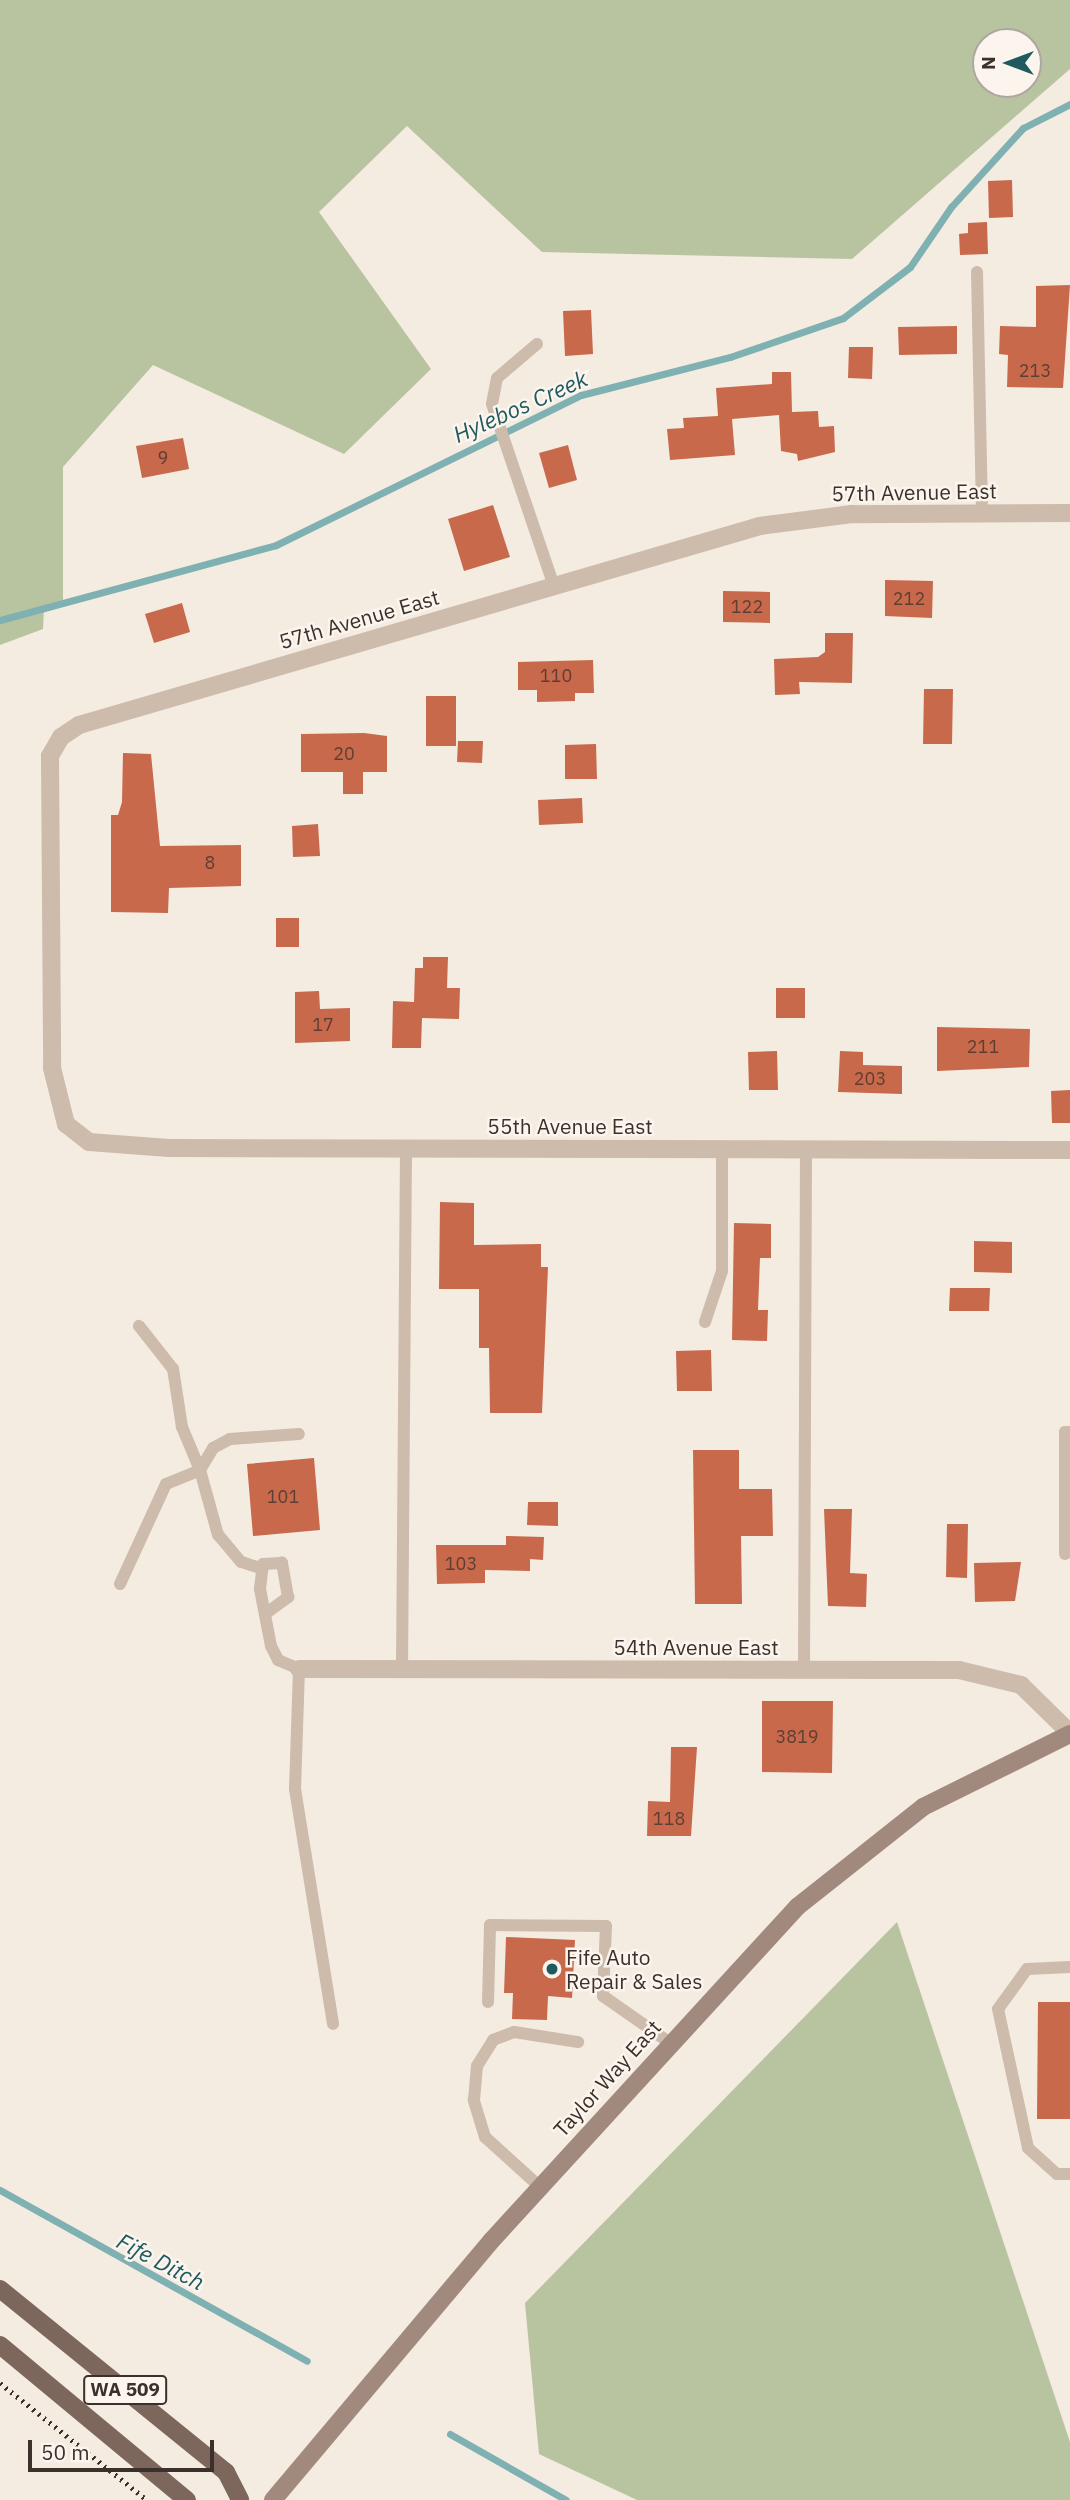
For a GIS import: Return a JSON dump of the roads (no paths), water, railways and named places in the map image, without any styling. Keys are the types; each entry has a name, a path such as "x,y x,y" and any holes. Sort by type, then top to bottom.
{"main road":[{"name":"Taylor Way East","path":"273,2500 540,2186 797,1907 878,1838 971,1779 1070,1733"},
{"name":"WA 509","path":"0,2289 226,2472 240,2500"},
{"name":"WA 509","path":"0,2345 187,2500"}],"street":[{"name":"57th Avenue East","path":"73,1132 58,1105 52,1068 50,757 61,737 79,725 554,586 802,517 1070,513"},
{"name":"55th Avenue East","path":"73,1132 125,1147 1070,1150"},
{"name":"54th Avenue East","path":"299,1670 959,1670 1003,1676 1035,1696 1070,1733"}],"lane":[{"path":"977,272 982,513"},
{"path":"537,344 497,378 494,412 554,586"},
{"path":"402,1670 406,1149"},
{"path":"705,1322 722,1271 722,1150"},
{"path":"804,1670 806,1150"},
{"path":"139,1325 173,1369 182,1427 200,1470 218,1535 241,1562 260,1567 285,1566 285,1602 265,1614"},
{"path":"1065,1554 1065,1432 1070,1432"},
{"path":"120,1584 166,1484 200,1470 213,1448 230,1439 299,1434"},
{"path":"260,1567 265,1614 278,1660 299,1670 295,1789 333,2024"},
{"path":"488,2002 490,1925 606,1926 603,1996 670,2043"},
{"path":"1070,1966 1027,1969 998,2009 1028,2148 1057,2174 1070,2174"},
{"path":"540,2186 485,2137 474,2100 477,2066 493,2040 514,2032 578,2042"}],"waterway":[{"name":"Hylebos Creek","path":"0,620 276,545 581,395 730,357 843,318 910,267 951,207 1023,128 1070,104"},
{"name":"Fife Ditch","path":"0,2190 307,2361"},
{"name":"Fife Ditch","path":"450,2434 566,2500"}],"railway":[{"path":"0,2383 147,2500"}],"place":[{"name":"Fife Auto Repair & Sales","path":"552,1969"}]}
